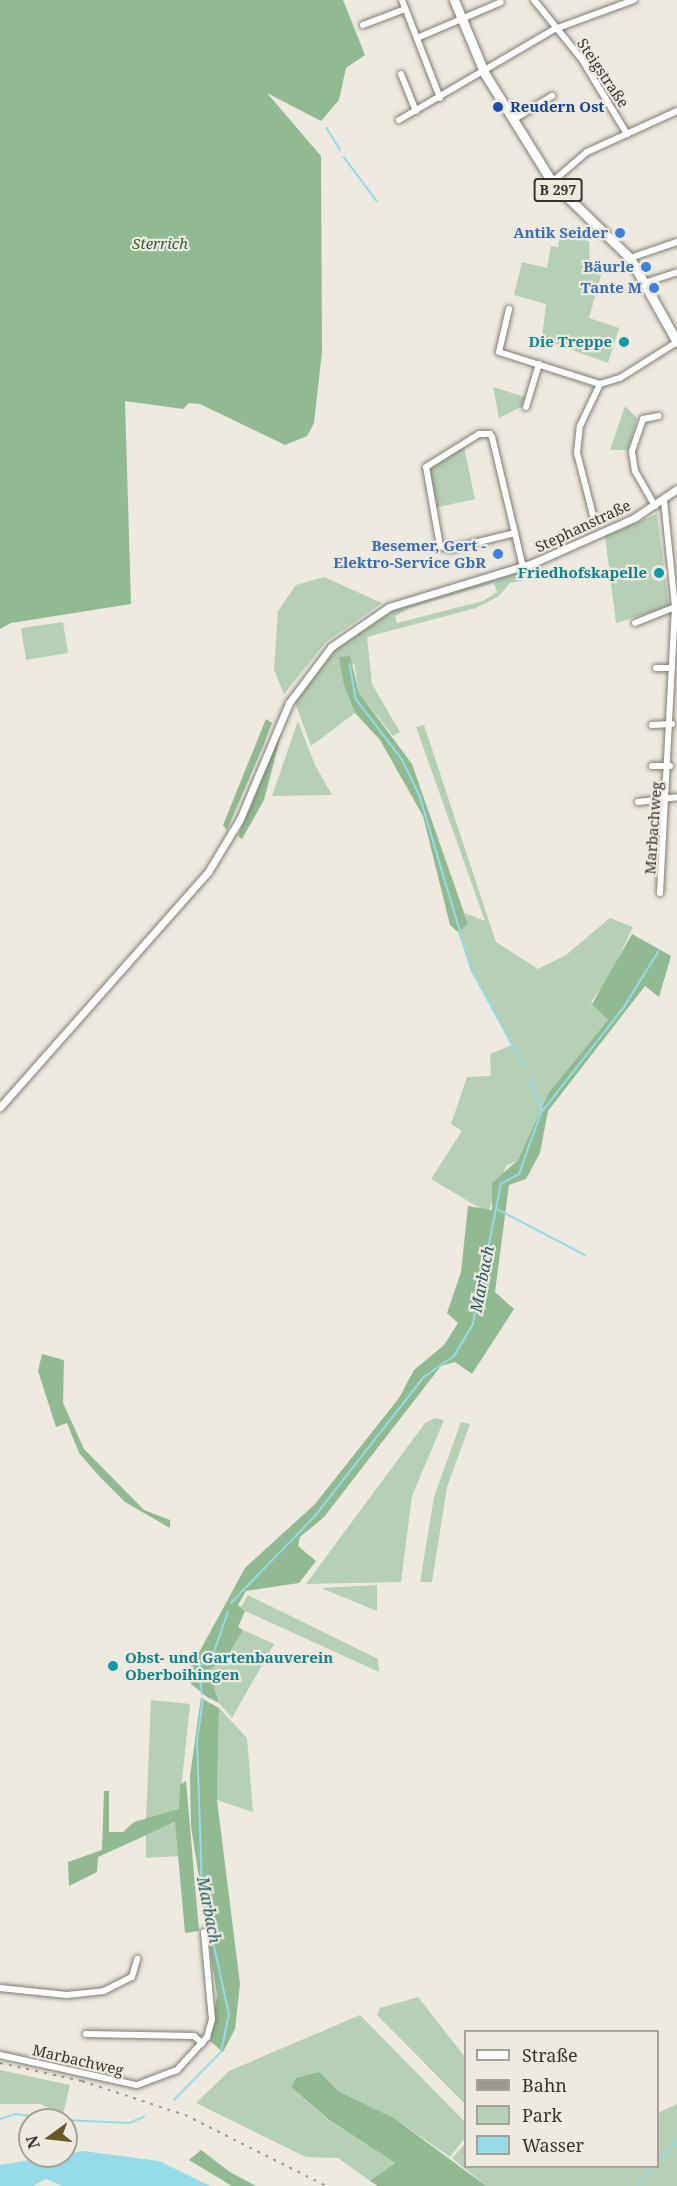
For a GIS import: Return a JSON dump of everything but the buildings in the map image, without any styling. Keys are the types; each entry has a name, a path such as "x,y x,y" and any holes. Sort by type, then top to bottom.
{"main road":[{"name":"B 297","path":"454,0 485,74 552,182 630,258 641,284 677,342"}],"street":[{"path":"402,0 440,98"},
{"name":"Steigstraße","path":"534,0 580,58 627,134"},
{"path":"399,120 485,74 555,29 634,0"},
{"path":"417,38 501,2"},
{"path":"363,25 405,9"},
{"path":"400,74 416,111"},
{"path":"513,120 552,96"},
{"path":"552,182 587,152 677,111"},
{"path":"630,258 677,242"},
{"path":"641,284 677,272"},
{"path":"509,309 499,352 600,384 620,378 677,342"},
{"path":"526,407 539,364"},
{"path":"594,519 577,453 580,426 600,384"},
{"name":"Stephanstraße","path":"656,506 632,453 641,421 659,416"},
{"path":"515,533 450,549 437,541 426,467 479,434 492,437 515,533 523,567"},
{"name":"Stephanstraße","path":"0,1107 208,872 240,819 289,703 311,669 355,627 416,597 523,567 656,506 677,489"},
{"name":"Marbachweg","path":"660,893 674,715 672,668 675,651 676,607 664,500"},
{"path":"635,623 676,607"},
{"path":"656,668 672,668"},
{"path":"652,725 673,728"},
{"name":"Marbachweg","path":"652,766 670,766"},
{"path":"638,802 668,800 677,797"},
{"name":"Marbachweg","path":"0,2055 137,2085 177,2070 202,2043 214,2000 204,1932"},
{"path":"0,1988 67,1995 104,1991 132,1977 137,1959"},
{"path":"86,2034 194,2036 202,2043"}],"green space":[{"name":"Sterrich","path":"0,0 343,0 365,55 346,68 339,100 321,121 267,93 321,156 322,352 314,423 307,436 285,445 200,404 189,403 183,409 125,401 131,604 11,623 0,629"},
{"path":"560,235 589,241 590,272 601,275 589,318 619,328 608,363 542,339 546,304 514,295 522,262 547,268 551,246 558,247"},
{"path":"493,387 525,397 523,406 499,418"},
{"path":"625,406 637,418 628,450 610,450"},
{"path":"464,447 475,499 434,508 429,469"},
{"path":"657,514 669,607 616,623 605,536"},
{"path":"532,568 535,578 510,583 499,596 476,608 367,637 372,684 400,732 393,736 359,693 354,663 344,685 355,713 311,746 294,700 343,640 407,603","holes":["494,583 497,592 483,601 397,623 395,616 410,608"]},
{"path":"324,577 382,603 326,642 284,694 274,670 278,611 296,585"},
{"path":"63,622 68,653 26,660 21,628"},
{"path":"350,656 359,693 412,764 468,924 458,932 450,925 423,816 380,740 355,713 344,685 339,657"},
{"path":"266,719 272,723 227,830 223,825"},
{"path":"298,721 315,765 332,795 272,796"},
{"path":"424,725 496,942 538,969 566,955 610,918 633,927 609,978 591,1002 608,1020 549,1092 518,1160 506,1166 488,1213 431,1179 462,1131 451,1124 467,1077 491,1076 490,1054 512,1045 471,971 458,932 468,924 465,913 485,921 416,727"},
{"path":"282,731 264,800 242,839 238,836"},
{"path":"632,934 671,956 659,997 645,986 548,1111 540,1153 526,1179 509,1185 495,1292 514,1309 472,1374 455,1362 441,1366 324,1517 300,1537 298,1546 316,1561 299,1583 246,1591 238,1605 245,1611 238,1627 243,1630 226,1659 209,1670 219,1703 207,1697 191,1684 190,1669 245,1568 315,1504 399,1398 414,1370 444,1345 458,1323 447,1313 461,1272 468,1206 492,1210 492,1183 518,1160 549,1092 608,1020 592,1004"},
{"path":"42,1354 64,1360 63,1403 84,1449 144,1510 170,1520 170,1528 125,1502 79,1453 67,1423 56,1427 38,1371"},
{"path":"435,1418 444,1420 412,1496 401,1582 306,1584 425,1423"},
{"path":"461,1422 470,1424 447,1487 432,1582 420,1582 434,1497"},
{"path":"377,1585 377,1611 321,1588"},
{"path":"248,1595 378,1659 379,1672 245,1611 241,1607"},
{"path":"243,1630 274,1644 232,1718 219,1703 209,1670 226,1659"},
{"path":"201,1698 219,1708 217,1800 240,1984 235,2029 223,2052 210,2041 217,1995 191,1826 190,1776"},
{"path":"151,1700 190,1704 179,1809 146,1821"},
{"path":"219,1708 247,1738 253,1812 217,1800"},
{"path":"186,1781 199,1931 185,1933 175,1822 98,1857 97,1872 69,1886 68,1862 102,1850 104,1791 109,1791 109,1832 123,1832 134,1822 179,1809 180,1785"},
{"path":"176,1822 179,1856 146,1858 146,1835"},
{"path":"418,1997 464,2056 464,2103 377,2015 380,2008"},
{"path":"360,2015 464,2121 464,2139 450,2157 394,2118 338,2091 320,2072 291,2087 328,2120 395,2163 370,2181 338,2158 306,2157 196,2103 229,2071"},
{"path":"0,2070 70,2085 64,2108 49,2108 40,2104 0,2104"},
{"path":"320,2072 338,2091 394,2118 486,2186 378,2186 370,2181 395,2163 329,2120 291,2087 296,2078"},
{"path":"677,2104 677,2186 486,2186 464,2168 659,2168 659,2113"},
{"path":"464,2145 464,2168 452,2158"},
{"path":"201,2150 230,2172 256,2186 232,2186 189,2160"}],"water":[{"path":"78,2152 159,2161 210,2186 63,2186 46,2179 33,2186 0,2186 0,2165 18,2162 18,2168 78,2168"}],"waterway":[{"path":"327,128 340,150"},
{"path":"344,157 377,201"},
{"path":"350,664 356,699 402,759 420,796 472,970 525,1068"},
{"name":"Marbach","path":"231,1603 315,1516 424,1377 454,1356 473,1324 501,1184 519,1174 541,1113 624,1007 658,952"},
{"path":"531,1081 543,1110"},
{"path":"499,1210 585,1255"},
{"name":"Marbach","path":"202,1695 198,1668 214,1652 228,1612"},
{"name":"Marbach","path":"174,2100 221,2052 229,2015 202,1891 197,1742 203,1699"},
{"name":"Marbach","path":"0,2119 18,2114"},
{"name":"Marbach","path":"78,2121 129,2123 144,2117"},
{"path":"659,2161 677,2141"},
{"path":"636,2186 652,2168"}],"railway":[{"path":"0,2063 82,2081 185,2115 326,2186"}],"place":[{"name":"Reudern Ost","path":"498,107"},
{"name":"Antik Seider","path":"620,233"},
{"name":"Bäurle","path":"646,267"},
{"name":"Tante M","path":"654,288"},
{"name":"Die Treppe","path":"624,342"},
{"name":"Besemer, Gert - Elektro-Service GbR","path":"498,554"},
{"name":"Friedhofskapelle","path":"659,573"},
{"name":"Obst- und Gartenbauverein Oberboihingen","path":"113,1666"}]}
